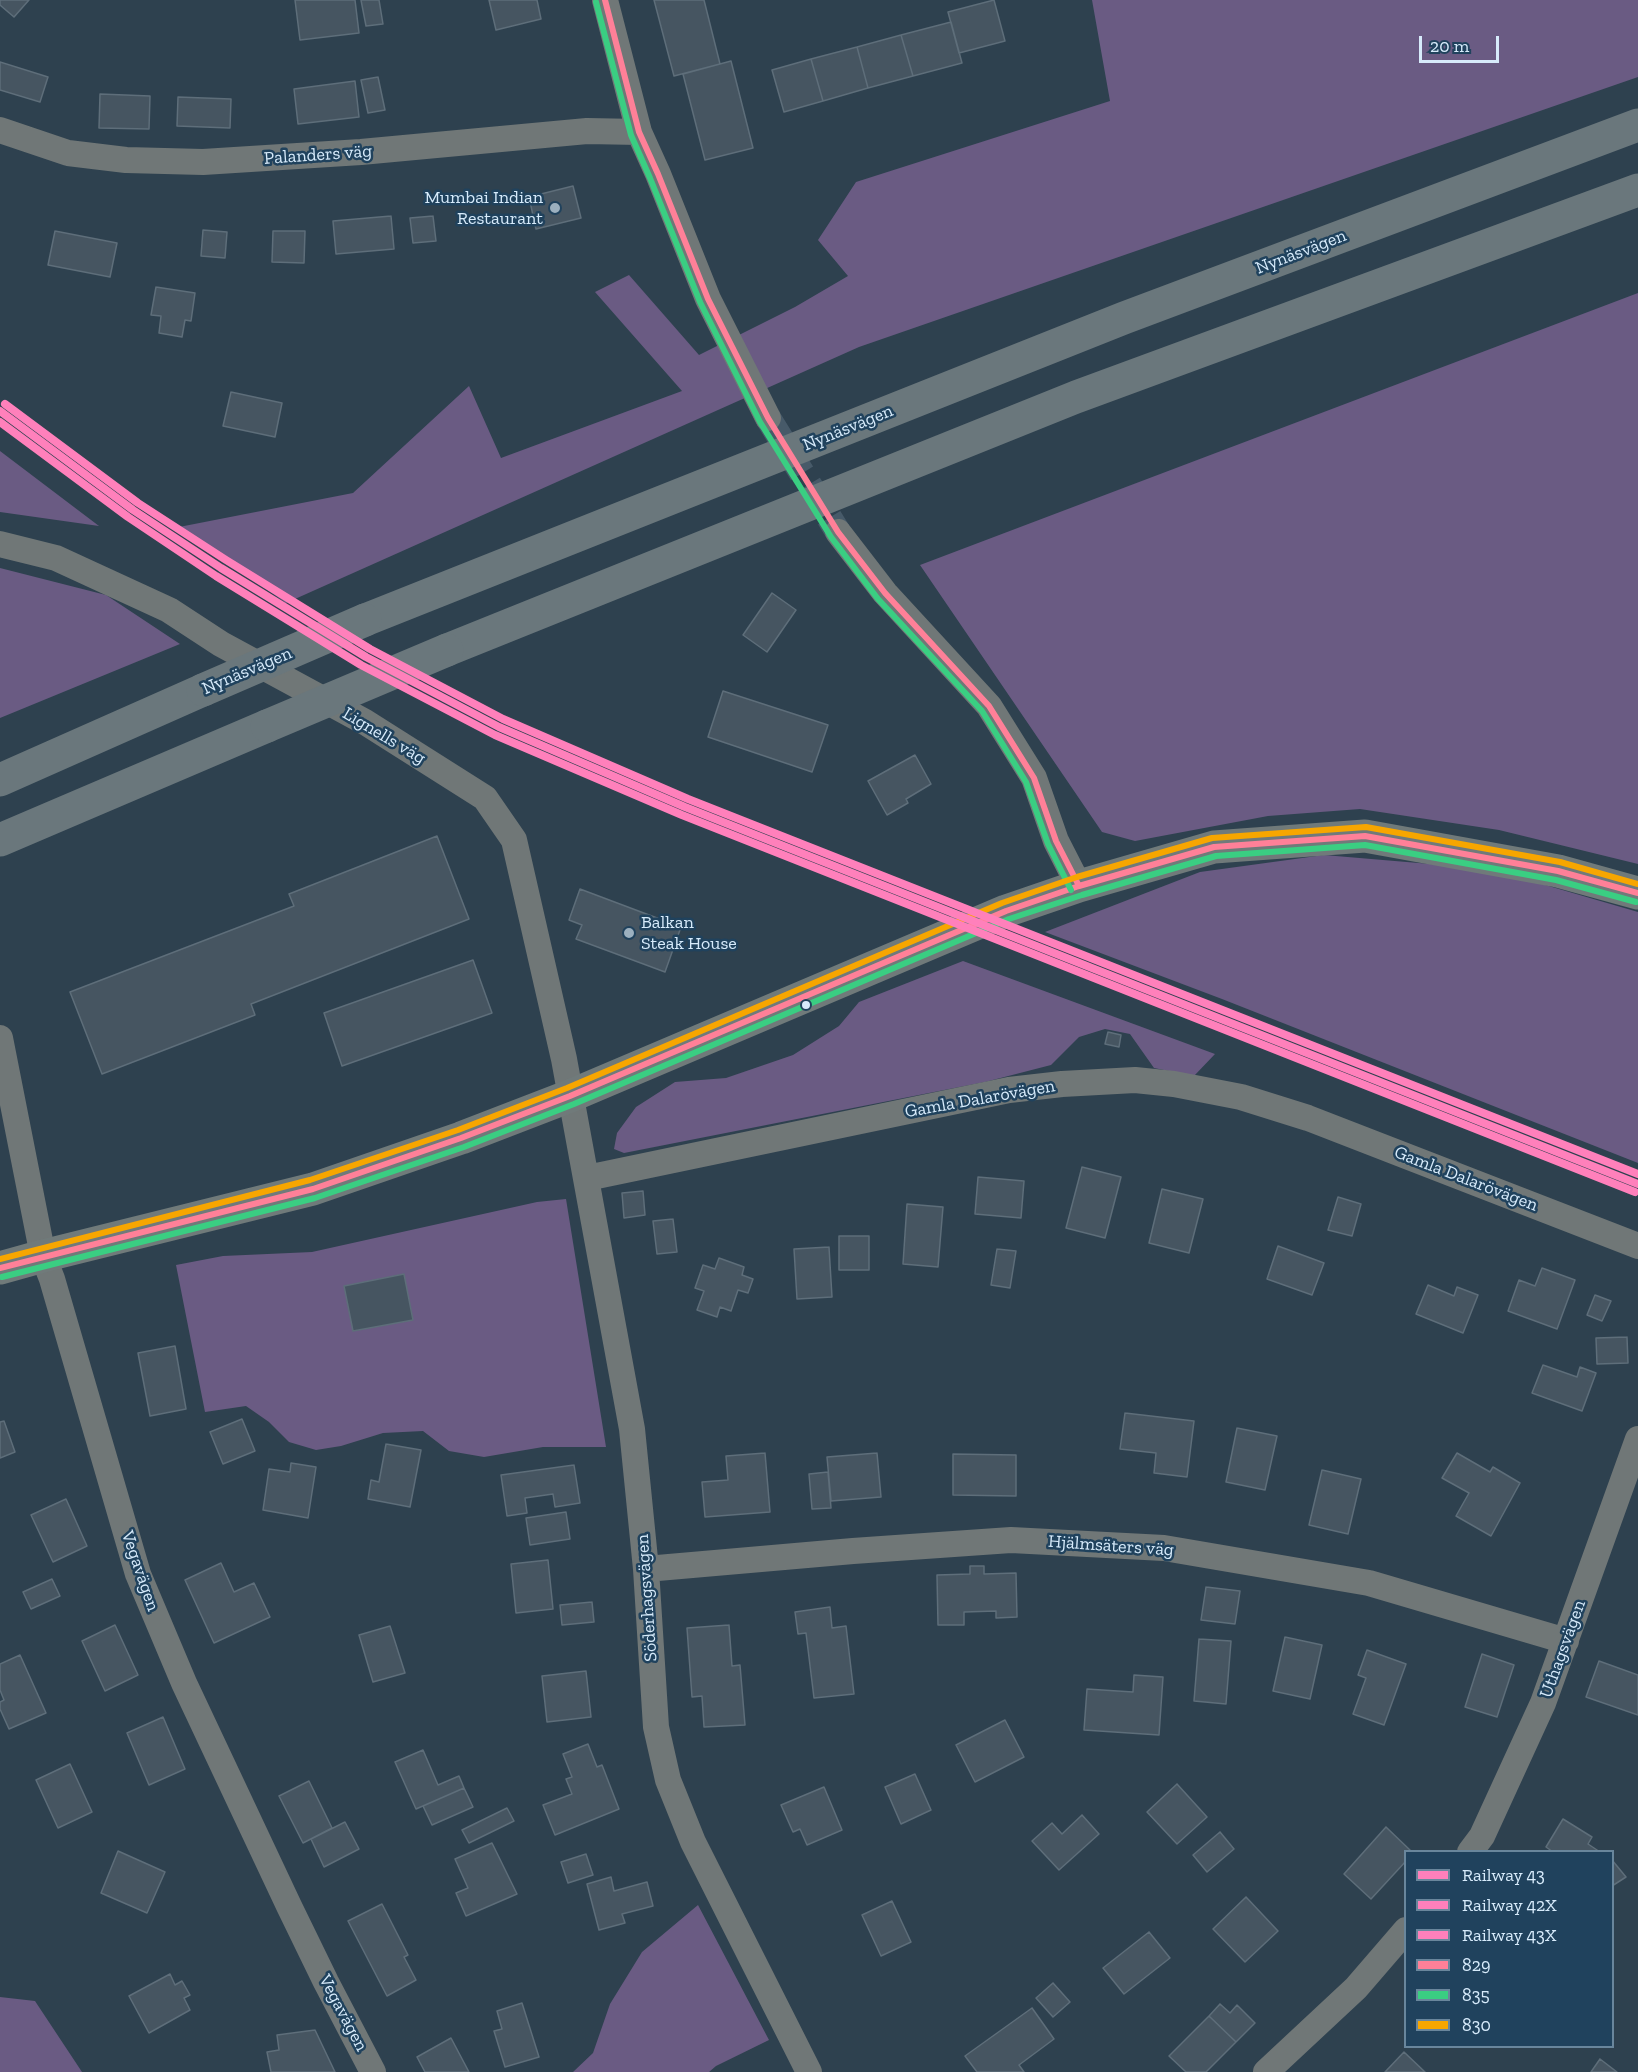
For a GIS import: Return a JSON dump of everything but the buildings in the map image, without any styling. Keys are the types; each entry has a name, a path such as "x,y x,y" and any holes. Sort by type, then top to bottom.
{"highway":[{"name":"Nynäsvägen","path":"0,780 365,620 1124,318 1638,125"},
{"path":"0,840 447,650 1076,397 1638,190"}],"street":[{"path":"605,0 639,132 708,299 768,417"},
{"name":"Palanders väg","path":"0,130 68,153 126,160 202,162 361,152 587,131 639,132"},
{"path":"838,532 885,593 989,706 1034,778 1056,841 1079,886"},
{"name":"Lignells väg","path":"0,544 56,558 169,610 221,644 365,722 484,798 514,840 564,1059 570,1096"},
{"path":"0,1268 313,1189 461,1138 570,1096 1006,911 1079,886 1214,848 1365,836 1558,871 1638,893"},
{"name":"Vegavägen","path":"0,1038 43,1256 138,1574 184,1683 274,1874 326,1982 374,2072"},
{"name":"Gamla Dalarövägen","path":"587,1178 1010,1090 1062,1084 1135,1080 1174,1084 1241,1097 1308,1118 1638,1246"},
{"name":"Söderhagsvägen","path":"570,1096 632,1429 646,1569 656,1727 668,1780 693,1842 808,2072"},
{"name":"Uthagsvägen","path":"1471,1850 1482,1836 1543,1703 1638,1439"},
{"name":"Hjälmsäters väg","path":"646,1569 1011,1540 1164,1548 1369,1583 1566,1641"},
{"path":"1266,2072 1356,1988 1404,1932"}],"shaded area":[{"path":"1092,0 1638,0 1638,77 859,347 286,603 179,527 353,493 469,386 501,458 682,391 595,292 629,275 699,355 795,307 848,276 818,240 856,182 1110,101"},
{"path":"1638,293 1638,864 1499,830 1360,809 1268,816 1135,841 1102,832 920,565"},
{"path":"0,451 99,526 0,512"},
{"path":"0,568 106,595 180,644 0,718"},
{"path":"1324,855 1442,865 1535,882 1638,912 1638,1163 1222,999 1045,932 1200,872"},
{"path":"963,961 1215,1054 1194,1076 1154,1068 1130,1034 1105,1029 1079,1037 1051,1065 985,1082 624,1153 614,1149 617,1133 636,1107 675,1082 726,1078 793,1055 839,1026 859,1002"},
{"path":"566,1199 606,1447 543,1447 484,1457 449,1451 423,1431 383,1433 341,1446 316,1450 289,1442 269,1422 246,1406 205,1412 176,1265 223,1256 312,1252 537,1202"},
{"path":"698,1905 769,2040 716,2066 709,2072 573,2072 593,2053 610,2004 642,1952"},
{"path":"0,1997 35,2001 82,2072 0,2072"}],"tunnel":[{"path":"768,418 838,532"}],"rail line":[{"name":"43X","path":"5,404 138,503 226,560 370,649 503,719 688,799 1638,1174"},
{"name":"43","path":"0,411 133,510 221,568 366,657 499,727 685,807 1638,1184"},
{"name":"42X","path":"0,422 128,517 216,576 361,665 495,735 682,815 1635,1192"}],"transit line":[{"name":"829","path":"605,0 639,132 708,299 768,418 838,532 885,593 989,706 1034,778 1056,841 1079,886"},
{"name":"835","path":"596,2 631,135 700,302 760,422 831,537 878,599 982,711 1026,782 1048,844 1071,890"},
{"name":"830","path":"0,1259 310,1180 458,1130 567,1088 1002,903 1077,877 1212,838 1366,827 1560,862 1638,884"},
{"name":"829","path":"0,1268 313,1189 461,1138 570,1096 1006,911 1079,886 1214,847 1365,836 1558,871 1638,893"},
{"name":"835","path":"2,1277 315,1198 464,1147 574,1104 1009,919 1216,856 1365,845 1556,880 1636,902"}],"place":[{"name":"Mumbai Indian Restaurant","path":"555,208"},
{"name":"Balkan Steak House","path":"629,933"}]}
